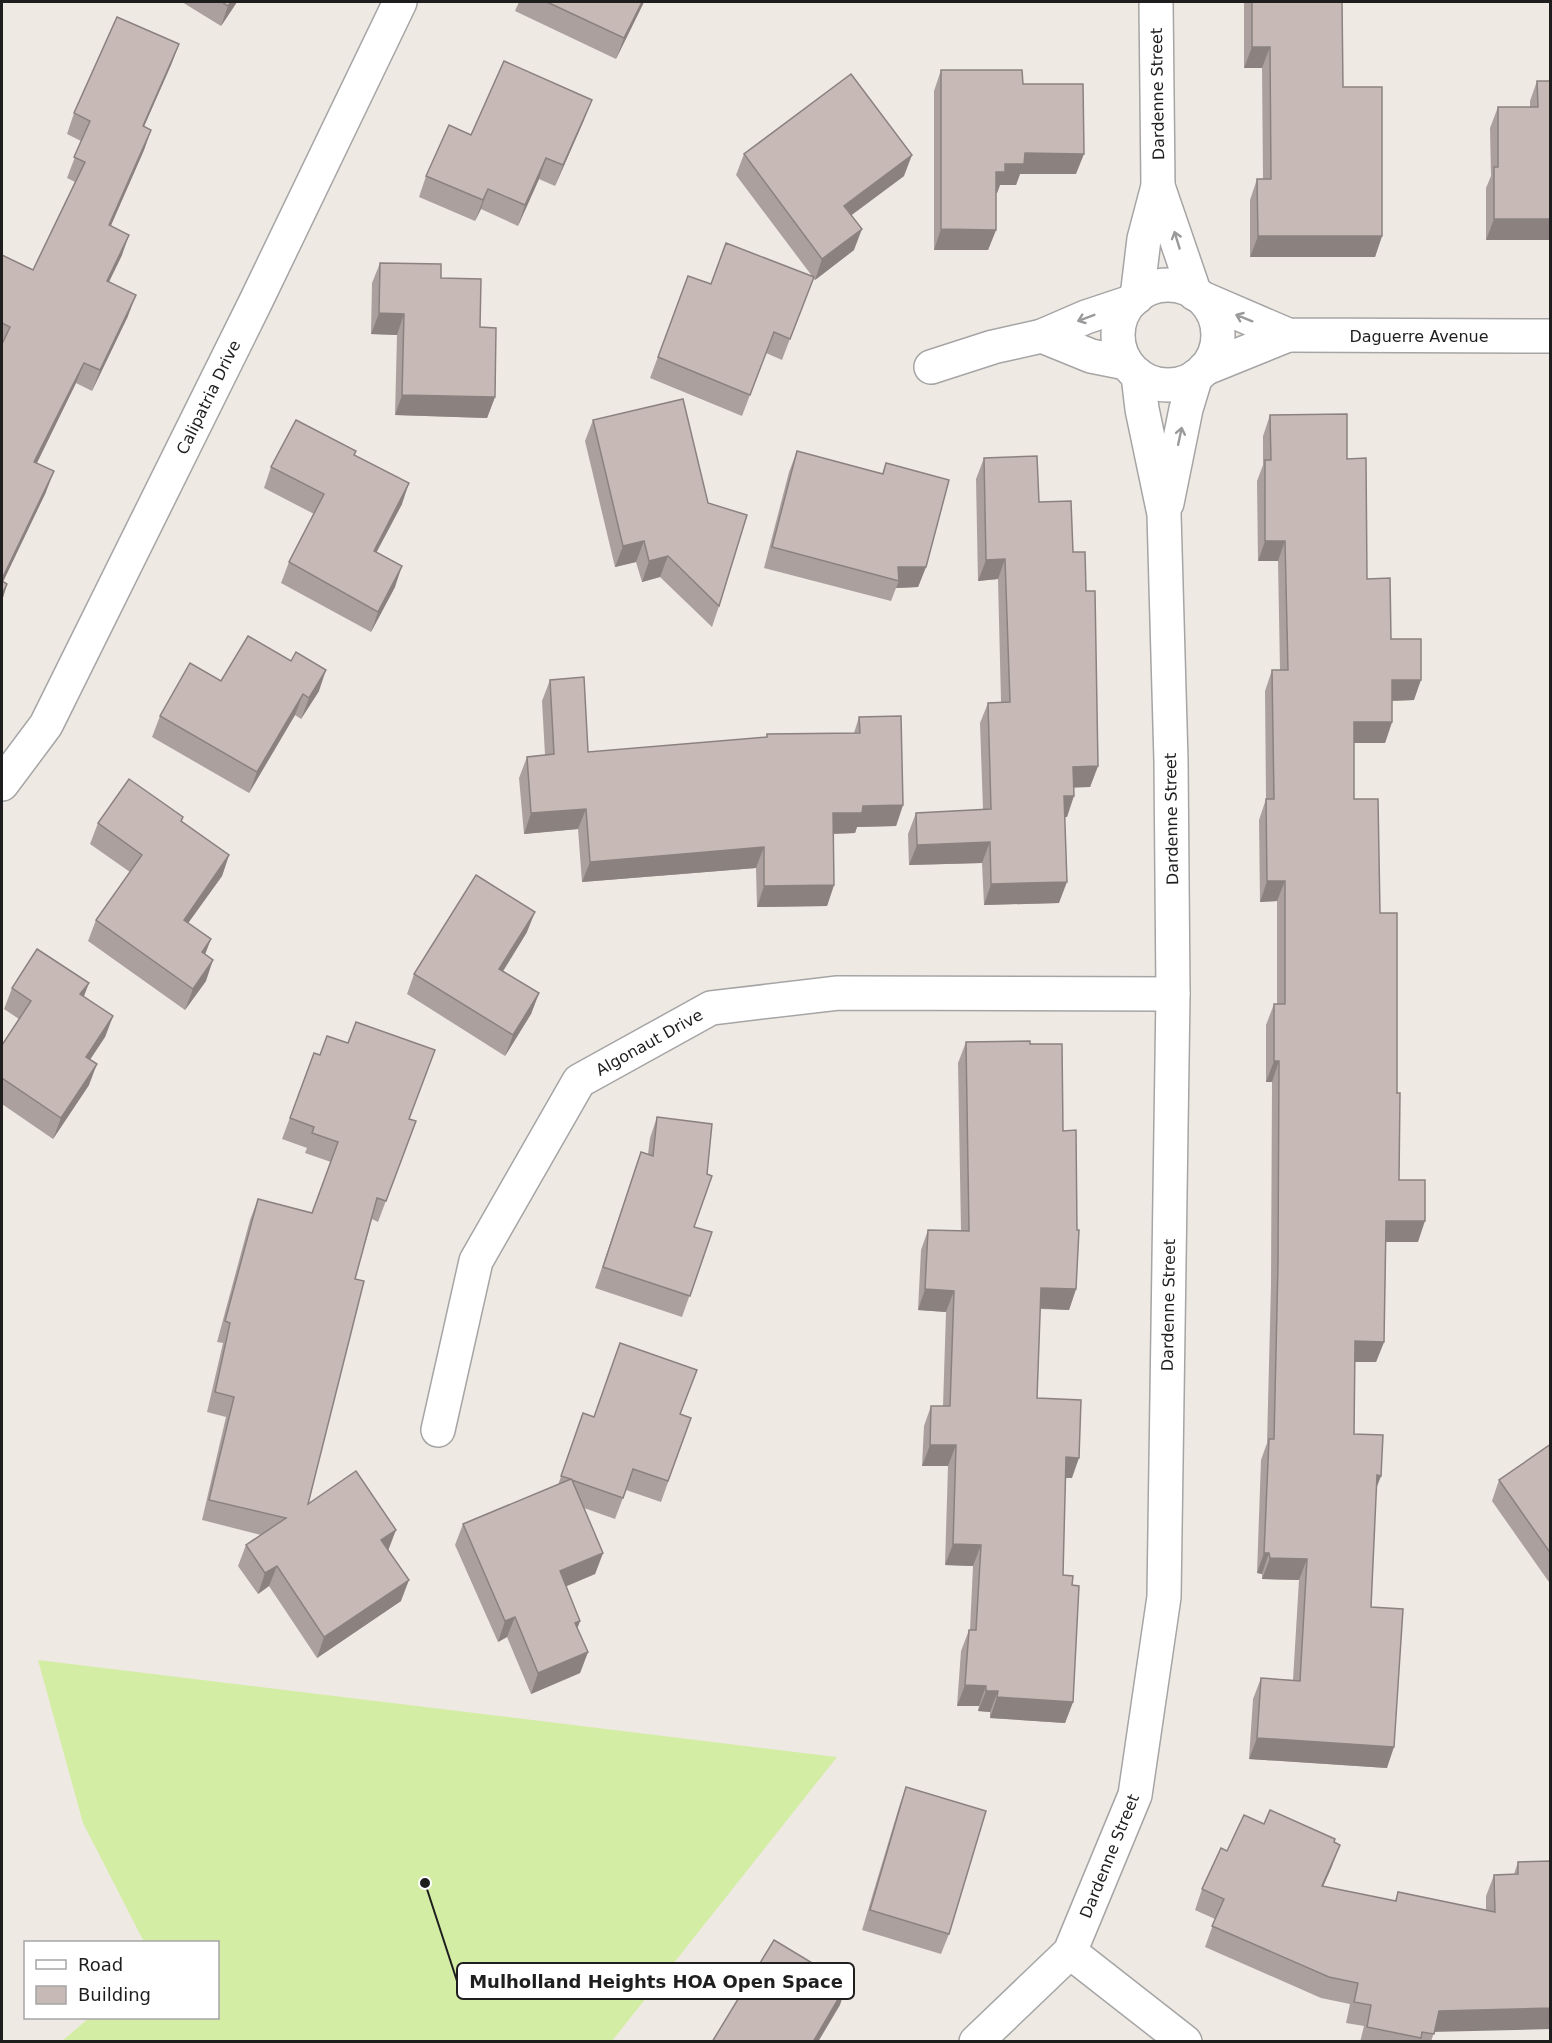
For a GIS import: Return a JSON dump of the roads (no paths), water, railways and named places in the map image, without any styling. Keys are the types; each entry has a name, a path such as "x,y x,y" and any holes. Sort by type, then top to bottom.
{"street":[{"name":"Calipatria Drive","path":"2,784 46,725 256,301 400,2"},
{"name":"Dardenne Street","path":"1134,300 1144,239 1158,186 1156,2"},
{"name":"Dardenne Street","path":"1158,186 1198,296"},
{"path":"1042,336 1091,356 1132,369 1153,383 1170,386 1186,382 1211,360 1217,344 1217,327 1211,311 1198,296 1173,285 1157,286 1143,292 1134,300 1122,315 1118,331 1119,347 1132,369"},
{"name":"Daguerre Avenue","path":"1198,296 1288,335"},
{"path":"932,367 993,347 1042,336 1134,300"},
{"name":"Daguerre Avenue","path":"1200,372 1288,335 1551,336"},
{"name":"Dardenne Street","path":"976,2042 1070,1952 1135,1795 1164,1597 1173,994 1171,761 1164,514 1132,369"},
{"name":"Dardenne Street","path":"1164,514 1186,410 1200,372"},
{"name":"Algonaut Drive","path":"438,1430 476,1261 579,1081 711,1008 838,993 1173,994"},
{"path":"1070,1952 1185,2042"}],"place":[{"name":"Mulholland Heights HOA Open Space","path":"425,1883"}]}
